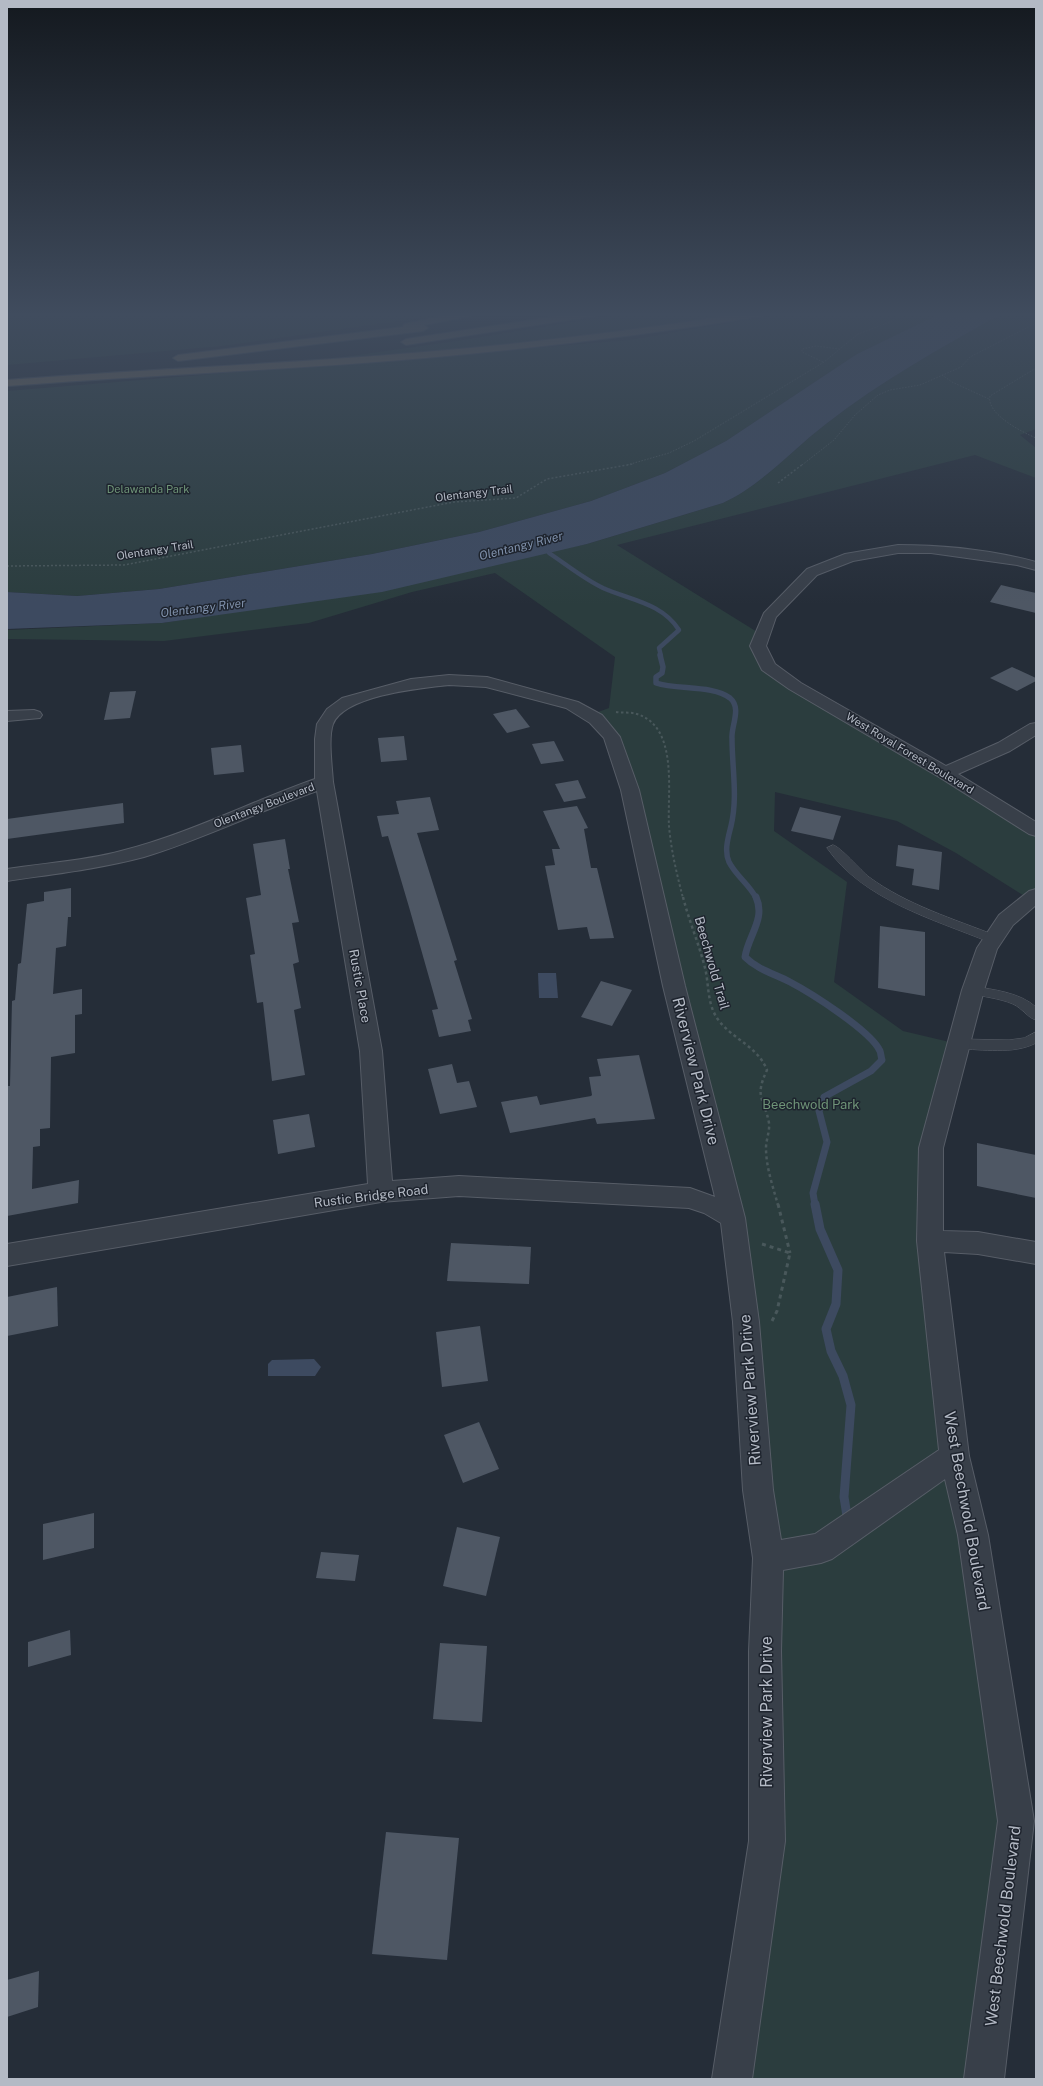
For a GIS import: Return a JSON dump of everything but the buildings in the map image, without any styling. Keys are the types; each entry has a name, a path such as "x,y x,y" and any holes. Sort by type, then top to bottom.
{"street":[{"name":"West Royal Forest Boulevard","path":"1036,566 965,553 931,549 898,549 850,557 812,572 768,616 758,646 768,667 783,678 945,773 1036,830"},
{"name":"Olentangy Boulevard","path":"7,875 138,853 280,797 324,782 323,739 325,724 333,712 348,701 411,684 449,680 487,682 572,705 593,717"},
{"path":"7,716 34,715"},
{"name":"Riverview Park Drive","path":"593,717 612,737 630,790 674,986 733,1218 746,1322 758,1490 768,1558 765,1651 767,1841 732,2079"},
{"path":"945,773 1004,746 1036,728"},
{"name":"Rustic Place","path":"324,782 371,1051 381,1192"},
{"name":"West Beechwold Boulevard","path":"984,2079 1016,1821 973,1535 954,1456 930,1241 930,1148 973,990 987,948 1006,920 1036,895"},
{"name":"Rustic Bridge Road","path":"7,1255 381,1192 459,1186 690,1198 713,1206 733,1218"},
{"path":"930,1241 978,1243 1036,1254"},
{"path":"768,1558 821,1548 954,1456"}],"lane":[{"path":"832,848 845,863 871,884 893,897 994,939"},
{"path":"973,990 1012,999 1024,1005 1036,1016"},
{"path":"958,1044 1018,1044 1030,1042 1036,1037"}],"path":[{"name":"Olentangy Trail","path":"7,566 124,565 454,502 516,498 547,479 636,463 668,453 694,441 747,410"},
{"path":"778,483 834,440 860,410"},
{"path":"995,410 1017,427 1036,438"},
{"name":"Beechwold Trail","path":"593,717 623,712 640,714 650,719 658,726 663,738 669,762 669,822 674,859 687,913 705,967 715,1015 722,1025 762,1058 767,1070 761,1083 759,1095 769,1124 766,1148 773,1190 790,1253 777,1311 772,1322 748,1355"},
{"path":"733,1218 766,1247 790,1253"}],"green space":[{"name":"Delawanda Park","path":"7,410 772,410 726,441 665,473 591,501 479,532 372,554 159,589 77,596 7,592"},
{"name":"Beechwold Park","path":"844,410 1036,410 1036,429 1020,435 1036,448 1036,478 975,455 617,545 762,635 768,667 1036,830 1036,895 1029,899 956,853 897,821 775,792 774,831 847,882 834,982 903,1031 958,1044 931,1148 930,1241 1016,1821 984,2079 732,2079 767,1841 746,1322 612,737 590,715 609,708 615,657 495,573 412,592 309,623 164,641 7,639 7,630 162,623 229,613 587,544 723,503 737,496 764,477"}],"water":[{"name":"Olentangy River","path":"772,410 844,410 813,434 764,477 737,496 723,503 587,544 382,592 162,623 7,629 7,592 77,596 159,589 372,554 479,532 591,501 665,473 726,441"},
{"path":"538,973 556,973 558,998 539,998"},
{"path":"314,1359 321,1367 315,1376 268,1376 268,1364 272,1360"}],"waterway":[{"path":"549,553 582,576 603,588 645,603 655,608 672,621 679,630 659,648 661,656"},
{"path":"660,655 663,667 662,673 656,677 656,683 714,691 730,698 735,707 736,712 732,733 734,804 727,844 727,853 729,862 735,872 756,898"},
{"path":"756,897 759,905 758,920 745,957 761,969 790,982 840,1013 865,1033 874,1043 880,1051 882,1060 871,1071 824,1097 819,1111 827,1142 813,1193 815,1205"},
{"path":"815,1204 820,1229 838,1270 836,1304 826,1329 831,1351 843,1376 851,1405 844,1497 847,1516"}]}
